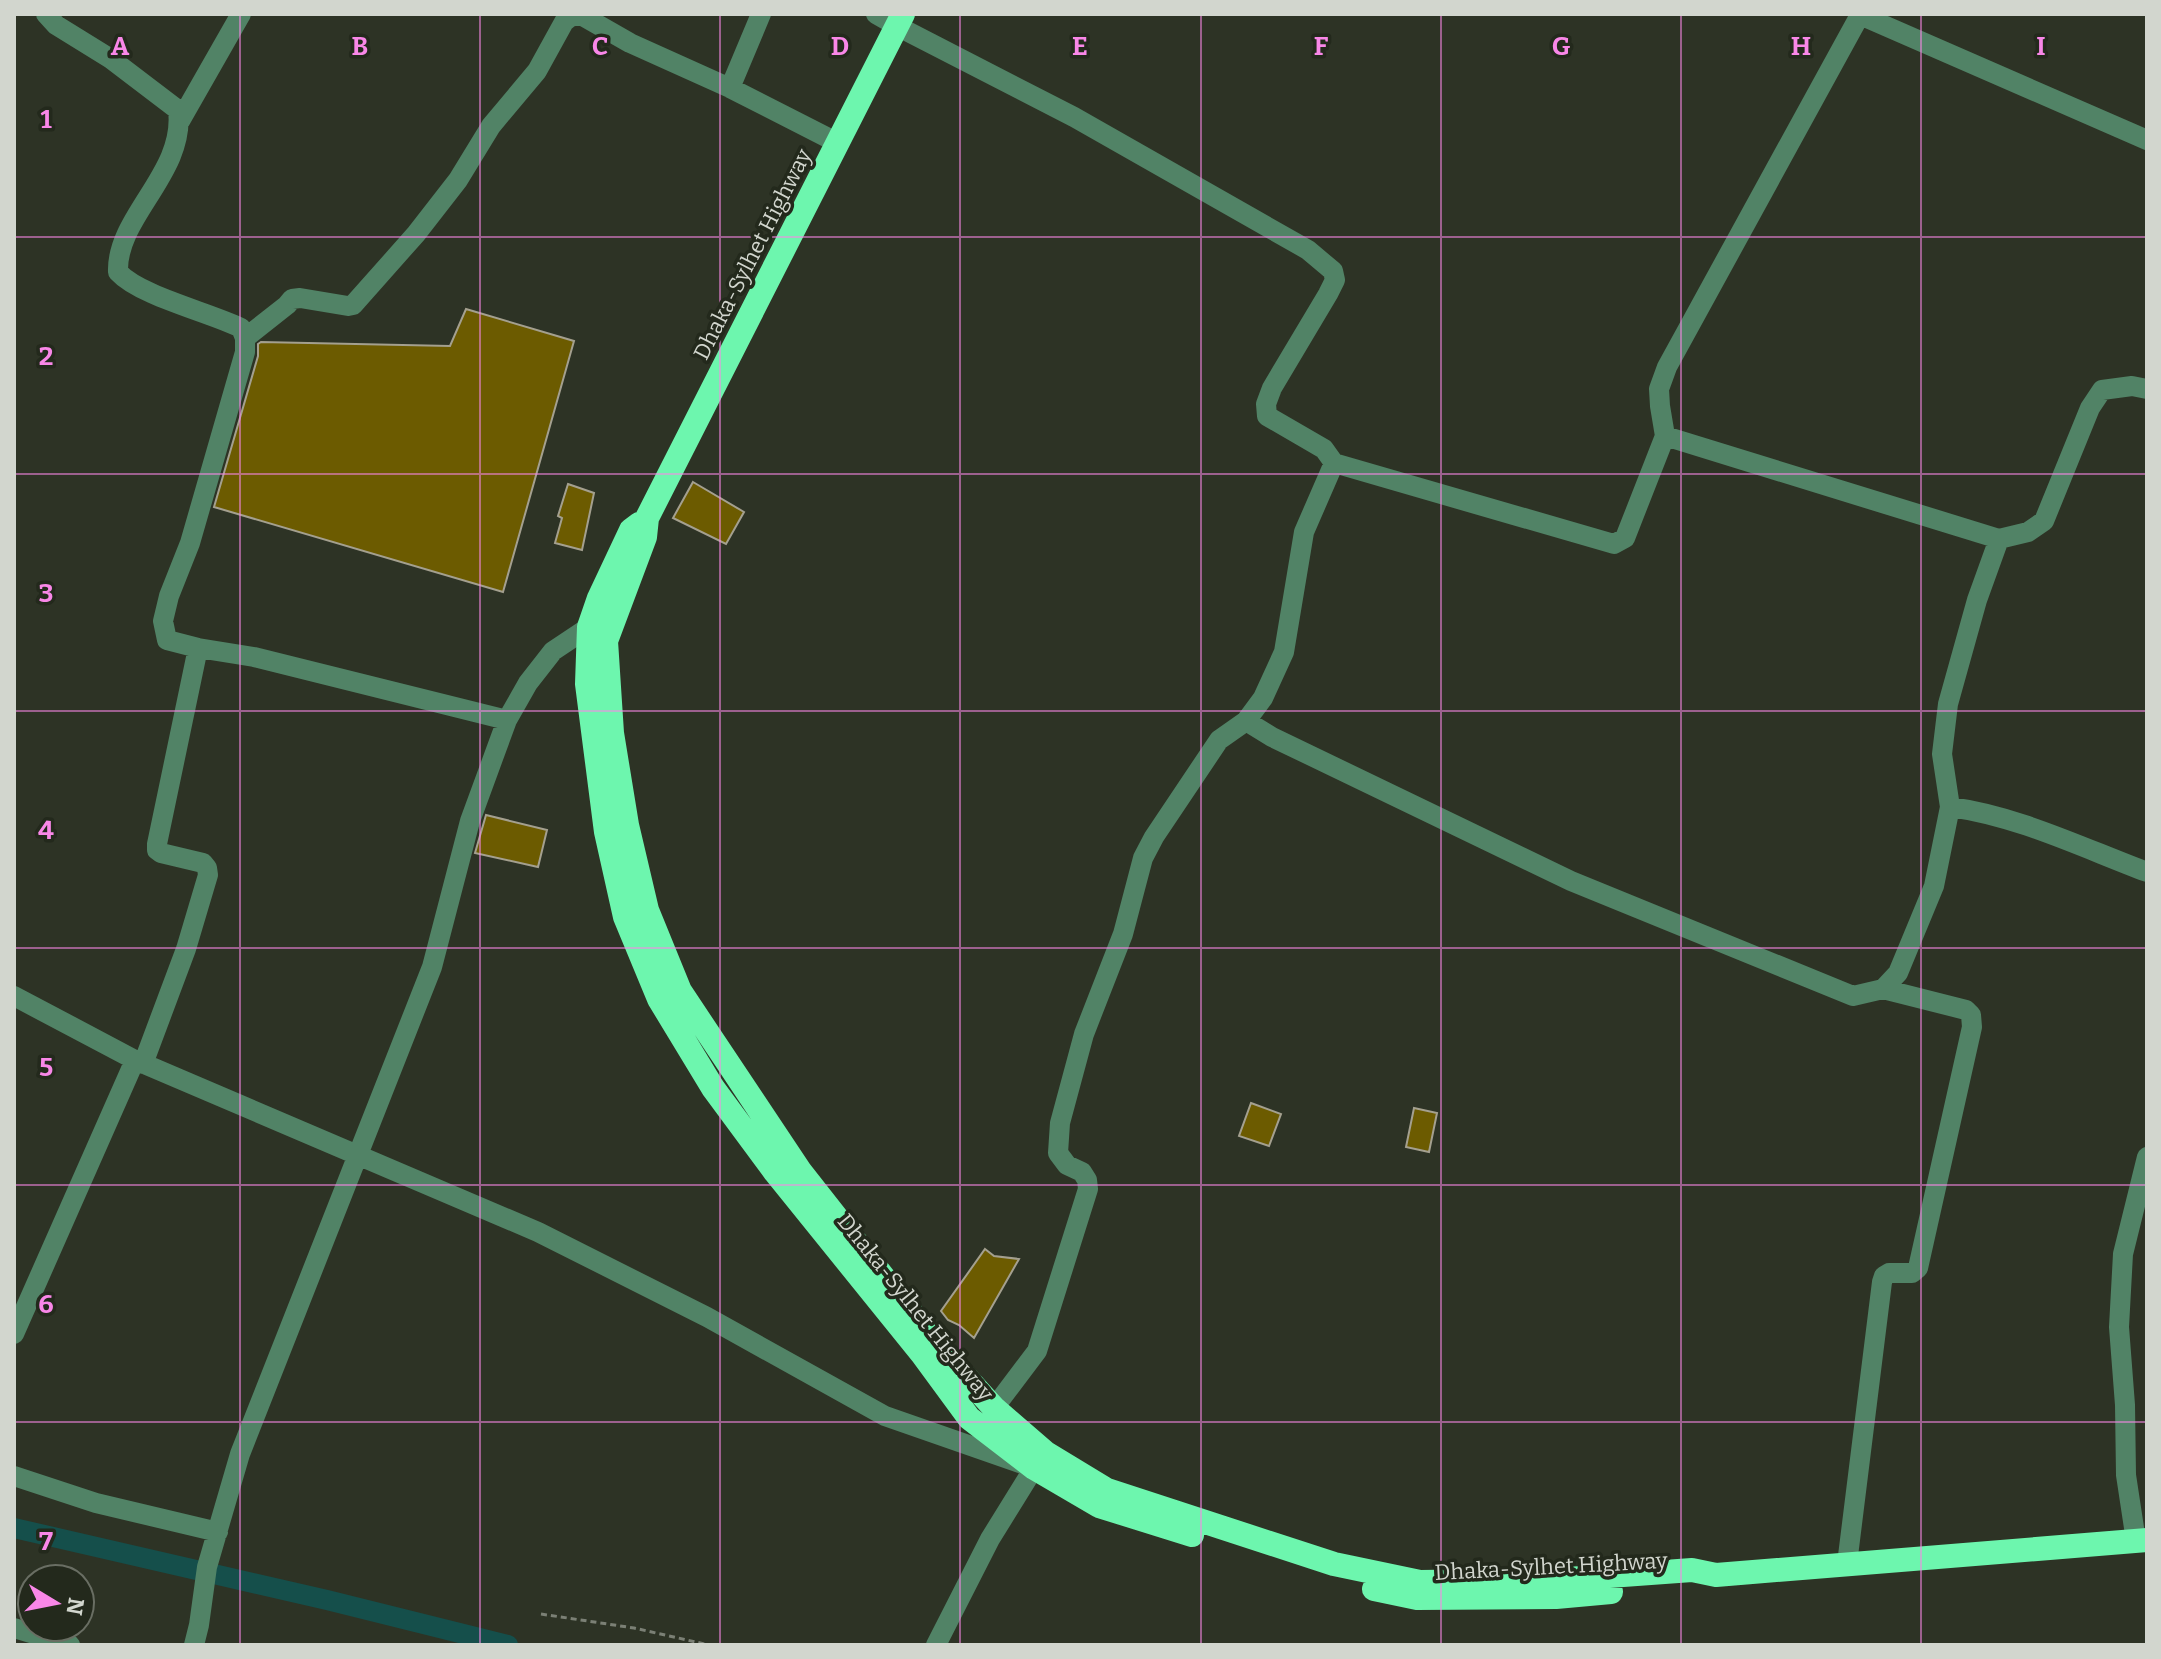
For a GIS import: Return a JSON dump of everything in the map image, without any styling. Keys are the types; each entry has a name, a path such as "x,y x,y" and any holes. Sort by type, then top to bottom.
{"highway":[{"name":"Dhaka-Sylhet Highway","path":"892,18 838,143 647,518 645,537 606,641 612,733 627,825 647,910 680,991 800,1171 936,1344 994,1408 1046,1453 1107,1490 1334,1564 1420,1582 1554,1580 1692,1570 1716,1575 2142,1540"},
{"name":"Dhaka-Sylhet Highway","path":"647,518 631,530 589,627 587,684 606,832 625,917 659,999 713,1088 775,1172 922,1354 969,1418 1034,1468 1099,1506 1331,1579 1417,1598 1556,1597 1696,1585 1716,1575"}],"street":[{"path":"46,14 56,25 111,59 178,110 180,121"},
{"path":"241,14 180,121 170,161 129,232 118,260 118,272 125,280 241,328 245,338 245,352 190,543 169,596 163,621 167,640 254,657 507,720"},
{"path":"730,88 761,14"},
{"path":"892,18 1308,250 1333,271 1335,280 1328,294 1272,388 1266,404 1267,416 1324,449 1334,463 1614,544 1625,538 1665,436 1659,389 1667,367 1859,14 2147,140"},
{"path":"245,338 292,299 353,305 416,234 458,180 491,126 537,71 564,22 570,17 581,15 630,43 730,88 838,143"},
{"path":"1665,436 1999,539 2028,532 2044,521 2090,408 2102,390 2132,386 2147,389"},
{"path":"994,1408 1037,1351 1088,1189 1082,1172 1067,1165 1058,1153 1060,1123 1084,1034 1123,934 1143,858 1219,740 1246,721 1263,698 1284,652 1304,532 1334,463"},
{"path":"1883,989 1898,973 1934,886 1950,807 1942,754 1948,704 1977,600 1999,539"},
{"path":"196,1635 207,1567 240,1454 432,967 470,821 507,720 528,683 553,651 589,627"},
{"path":"14,1334 139,1062 186,949 208,875 203,863 157,850 198,648"},
{"path":"1246,721 1286,744 1571,881 1853,996 1883,989 1966,1010 1971,1015 1972,1027 1918,1268 1912,1273 1889,1273 1882,1282 1847,1564"},
{"path":"1950,807 1980,811 2147,872"},
{"path":"14,996 139,1062 552,1239 707,1317 885,1416 1034,1468 990,1539 936,1645"},
{"path":"2142,1540 2126,1475 2119,1327 2123,1254 2147,1157"},
{"path":"14,1476 96,1503 218,1532"},
{"path":"14,1628 70,1645"}],"path":[{"path":"541,1614 634,1628 709,1645"}],"building":[{"path":"466,309 574,341 503,592 214,507 258,356 258,344 450,346"},
{"path":"693,482 744,512 726,544 673,518"},
{"path":"568,484 594,493 582,550 555,543 562,518 558,516"},
{"path":"486,815 547,830 538,867 475,853"},
{"path":"1251,1103 1281,1114 1269,1146 1239,1136"},
{"path":"1414,1108 1437,1113 1429,1152 1406,1147"},
{"path":"985,1249 994,1256 1019,1259 974,1338 948,1320 941,1311"}],"waterway":[{"path":"14,1528 508,1645"}]}
